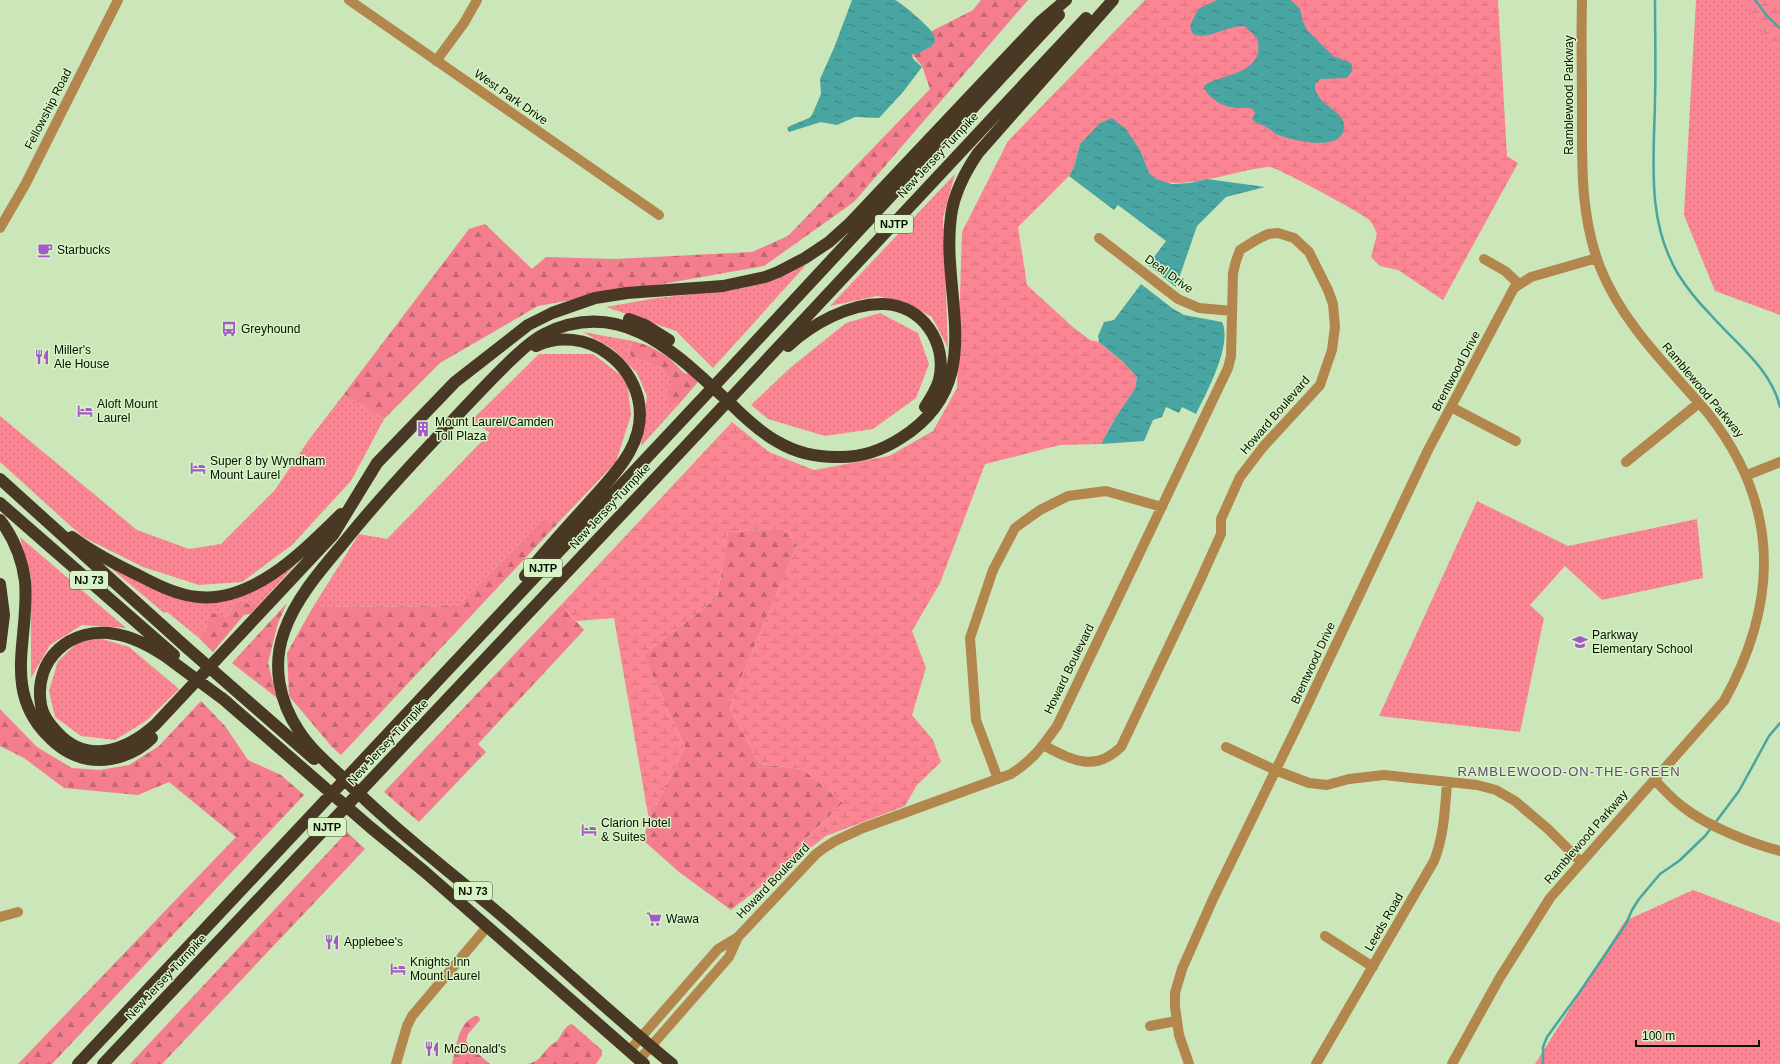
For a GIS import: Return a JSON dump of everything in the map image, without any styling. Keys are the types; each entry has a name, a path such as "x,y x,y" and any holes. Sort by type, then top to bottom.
{"highway":[{"path":"171,657 134,639 115,634 94,633 75,638 66,642 52,656 44,672 40,693 43,712 47,720 59,735 66,741 81,748 99,751 108,750 119,748 137,740 155,725 333,535 377,463 455,382 495,350 528,325 579,302 627,293 737,284 778,272 805,258 829,242 853,220 1040,22 1066,0"},
{"name":"New Jersey Turnpike","path":"78,1064 1073,0"},
{"name":"New Jersey Turnpike","path":"104,1064 1103,0"},
{"path":"495,350 555,321 581,316 608,315 632,320 656,331 676,345 701,372 768,436 788,447 810,455 832,457 855,456 878,450 902,438 923,420 943,393 951,374 955,352 956,332 950,252 950,227 954,201 964,176 978,153 1113,0"},
{"path":"684,448 701,438 764,369 792,342 833,316 865,306 892,305 900,307 916,315 928,327 936,341 941,360 939,380 930,399 908,424 879,441 841,450 807,446 777,433 746,414"},
{"path":"318,758 298,729 287,708 278,678 278,657 286,626 306,591 368,512 483,388 530,343 550,332 583,323 605,323 628,328 653,339 701,372"},
{"path":"488,626 526,574 626,458 638,434 640,418 638,397 630,377 618,362 598,347 576,340 554,340 533,348 511,361"},
{"name":"NJ 73","path":"0,479 33,507 73,546 236,691 350,785 524,935 640,1038 672,1064"},
{"path":"33,507 77,541 128,570 177,592 198,597 209,597 240,592 270,575 323,531 356,499"},
{"name":"NJ 73","path":"0,503 171,657 227,702 370,827 425,872 641,1062"},
{"path":"0,520 16,546 24,580 25,602 21,673 25,702 40,728 64,750 83,758 105,760 114,759 132,752 148,742 338,539 368,512"},
{"path":"0,584 4,615 0,647"}],"street":[{"name":"Fellowship Road","path":"0,228 25,185 118,0"},
{"name":"West Park Drive","path":"349,0 659,215"},
{"path":"436,61 464,23 477,0"},
{"name":"Ramblewood Parkway","path":"1452,1064 1473,1024 1541,911 1581,862 1724,700 1742,672 1758,634 1769,588 1770,553 1765,518 1750,474 1728,437 1655,352 1626,315 1608,284 1597,258 1590,235 1582,182 1582,0"},
{"name":"Howard Boulevard","path":"628,1051 718,949 738,937 816,854 836,841 863,828 1011,774 1026,764 1043,745 1056,726 1228,368 1231,356 1233,273 1240,250 1268,234 1278,233 1294,238 1309,252 1317,265 1327,286 1333,304 1335,326 1332,350 1320,384 1263,448 1240,477 1221,519 1221,534 1121,747 1111,756 1097,762 1067,758 1043,745"},
{"name":"Deal Drive","path":"1098,238 1178,299 1199,308 1232,311"},
{"path":"1484,259 1505,271 1519,284 1542,273 1597,258"},
{"name":"Brentwood Drive","path":"1189,1064 1176,1021 1175,993 1182,969 1213,899 1428,450 1511,293 1519,284"},
{"path":"1626,462 1699,403"},
{"path":"1451,407 1516,441"},
{"path":"1750,474 1780,462"},
{"path":"998,779 976,720 970,638 993,570 1015,528 1040,510 1068,496 1106,491 1162,507"},
{"path":"1226,747 1302,781 1317,784 1327,785 1349,779 1384,775 1486,787 1506,795 1548,829 1581,862"},
{"path":"1654,779 1682,806 1700,819 1742,838 1780,851"},
{"name":"Leeds Road","path":"1316,1064 1429,871 1438,852 1443,825 1447,783"},
{"path":"0,917 18,912"},
{"path":"396,1064 407,1026 416,1010 487,927"},
{"path":"1324,936 1372,967"},
{"name":"Howard Boulevard","path":"641,1062 650,1046 729,957 738,937"},
{"path":"1150,1026 1176,1021"}],"green space":[{"path":"981,0 1028,0 854,202 764,266 538,306 440,363 384,419 344,394 469,229 485,224 532,269 546,257 614,259 752,252 788,236 930,89 922,66 912,54 933,45 932,31 973,10"},
{"path":"1145,0 1498,0 1507,156 1518,163 1443,300 1398,270 1380,266 1371,257 1377,234 1368,219 1317,190 1275,169 1269,167 1205,180 1171,183 1158,180 1147,171 1140,150 1080,144 1074,167 1069,176 1018,227 1027,285 1073,327 1090,340 1099,342 1122,361 1137,377 1135,389 1117,415 1101,444 1060,445 985,464 940,583 912,631 926,668 912,715 933,740 941,762 917,785 905,806 826,836 731,910 843,803 803,769 760,764 729,707 797,545 783,529 728,532 717,598 643,655 685,747 649,820 614,618 576,621 561,605 732,422 769,452 814,470 889,456 933,431 957,388 962,232 1008,141"},
{"path":"1696,0 1780,0 1780,315 1715,291 1684,215"},
{"path":"1744,0 1780,0 1780,50 1773,46"},
{"path":"955,174 943,218 948,348 932,317 905,302 877,296 830,306"},
{"path":"806,265 713,368 676,331 606,307 657,298 734,290"},
{"path":"880,313 918,333 929,364 916,398 873,429 825,436 768,419 751,405 790,368 846,323"},
{"path":"583,332 633,341 628,351 632,357 662,368 673,381 666,392 669,402 679,404 641,446 647,396 637,373 613,349"},
{"path":"633,341 649,346 668,357 684,373 690,374 698,382 679,404 669,403 666,392 672,381 662,368 632,357 628,351"},
{"path":"539,354 593,354 627,380 631,415 616,462 557,524 544,518 458,606 313,607 359,534 387,539 490,433 472,420"},
{"path":"344,394 384,419 351,481 292,545 242,582 199,585 143,567 83,537 0,462 0,416 137,530 189,549 221,544 275,490 308,441"},
{"path":"1477,501 1568,546 1697,519 1703,578 1602,600 1565,566 1530,605 1544,618 1520,732 1379,716"},
{"path":"544,518 557,524 341,755 332,747 289,696 287,653 313,607 458,606"},
{"path":"783,529 797,545 729,707 760,764 803,769 843,803 731,910 679,872 643,840 649,820 685,747 643,655 717,598 728,532"},
{"path":"20,537 126,628 82,625 50,645 31,678 31,578"},
{"path":"303,556 255,609 243,600 235,603 230,614 208,626 199,638 167,612 164,613 106,564 146,584 225,601"},
{"path":"243,600 255,609 250,614 244,615 213,652 199,638 208,626 207,620 212,613 225,617 230,614 235,603"},
{"path":"287,603 278,623 268,663 277,698 232,663"},
{"path":"561,605 584,630 478,744 486,752 419,822 384,792"},
{"path":"99,638 129,647 179,689 146,721 115,740 81,736 55,717 49,691 58,661 77,643"},
{"path":"201,701 225,726 248,760 281,775 304,795 52,1064 18,1064 236,837 169,782 138,795 64,788 24,758 0,746 0,709 37,747 72,768 100,770 129,765 159,746"},
{"path":"347,832 365,849 162,1064 130,1064"},
{"path":"1693,890 1780,923 1780,1064 1535,1064 1625,921"},
{"path":"476,1016 479,1017 480,1020 468,1034 466,1041 470,1047 490,1064 452,1064 462,1029 470,1019"},
{"path":"572,1024 602,1050 602,1055 596,1064 527,1064 538,1060 550,1046 557,1041 563,1031"}],"water":[{"path":"852,0 895,0 909,10 930,29 935,41 930,47 919,54 912,54 913,59 922,67 903,92 879,118 855,117 837,125 821,122 789,132 787,128 809,118 812,115 821,94 820,79 834,48"},
{"path":"1217,0 1291,0 1300,9 1303,22 1307,30 1333,56 1349,62 1352,65 1352,71 1347,78 1320,79 1315,84 1316,91 1320,98 1341,117 1344,122 1344,128 1341,136 1325,143 1294,140 1278,135 1253,120 1252,119 1255,113 1253,109 1227,106 1210,96 1204,88 1208,84 1246,68 1254,61 1258,51 1257,38 1244,26 1238,26 1203,36 1192,33 1190,26 1198,9"},
{"path":"1112,118 1126,129 1140,150 1149,173 1156,179 1172,184 1190,183 1207,179 1265,187 1226,197 1197,226 1176,287 1148,265 1166,241 1118,205 1114,210 1069,176 1074,167 1080,144 1100,123"},
{"path":"1141,284 1172,308 1184,315 1222,322 1224,343 1221,356 1212,382 1196,414 1182,407 1179,413 1166,407 1162,417 1153,420 1144,441 1101,444 1117,415 1135,389 1137,377 1122,361 1099,342 1098,336 1104,322 1114,320"}],"waterway":[{"path":"1655,0 1653,167 1656,211 1661,232 1668,253 1681,279 1701,305 1760,368 1769,380 1780,407"},
{"path":"1755,0 1768,17 1780,28"},
{"path":"1715,823 1739,791 1769,736 1780,723"},
{"path":"1543,1064 1543,1047 1547,1037 1626,924 1639,899 1660,874 1679,861 1705,836 1712,827"}],"place":[{"name":"Starbucks","path":"45,250"},
{"name":"Greyhound","path":"229,329"},
{"name":"Miller's Ale House","path":"42,357"},
{"name":"Aloft Mount Laurel","path":"85,411"},
{"name":"Mount Laurel/Camden Toll Plaza","path":"423,429"},
{"name":"Super 8 by Wyndham Mount Laurel","path":"198,468"},
{"name":"Parkway Elementary School","path":"1580,642"},
{"name":"Clarion Hotel & Suites","path":"589,830"},
{"name":"Wawa","path":"654,919"},
{"name":"Applebee's","path":"332,942"},
{"name":"Knights Inn Mount Laurel","path":"398,969"},
{"name":"McDonald's","path":"432,1049"}],"district":[{"name":"RAMBLEWOOD-ON-THE-GREEN","path":"1569,771"}]}
